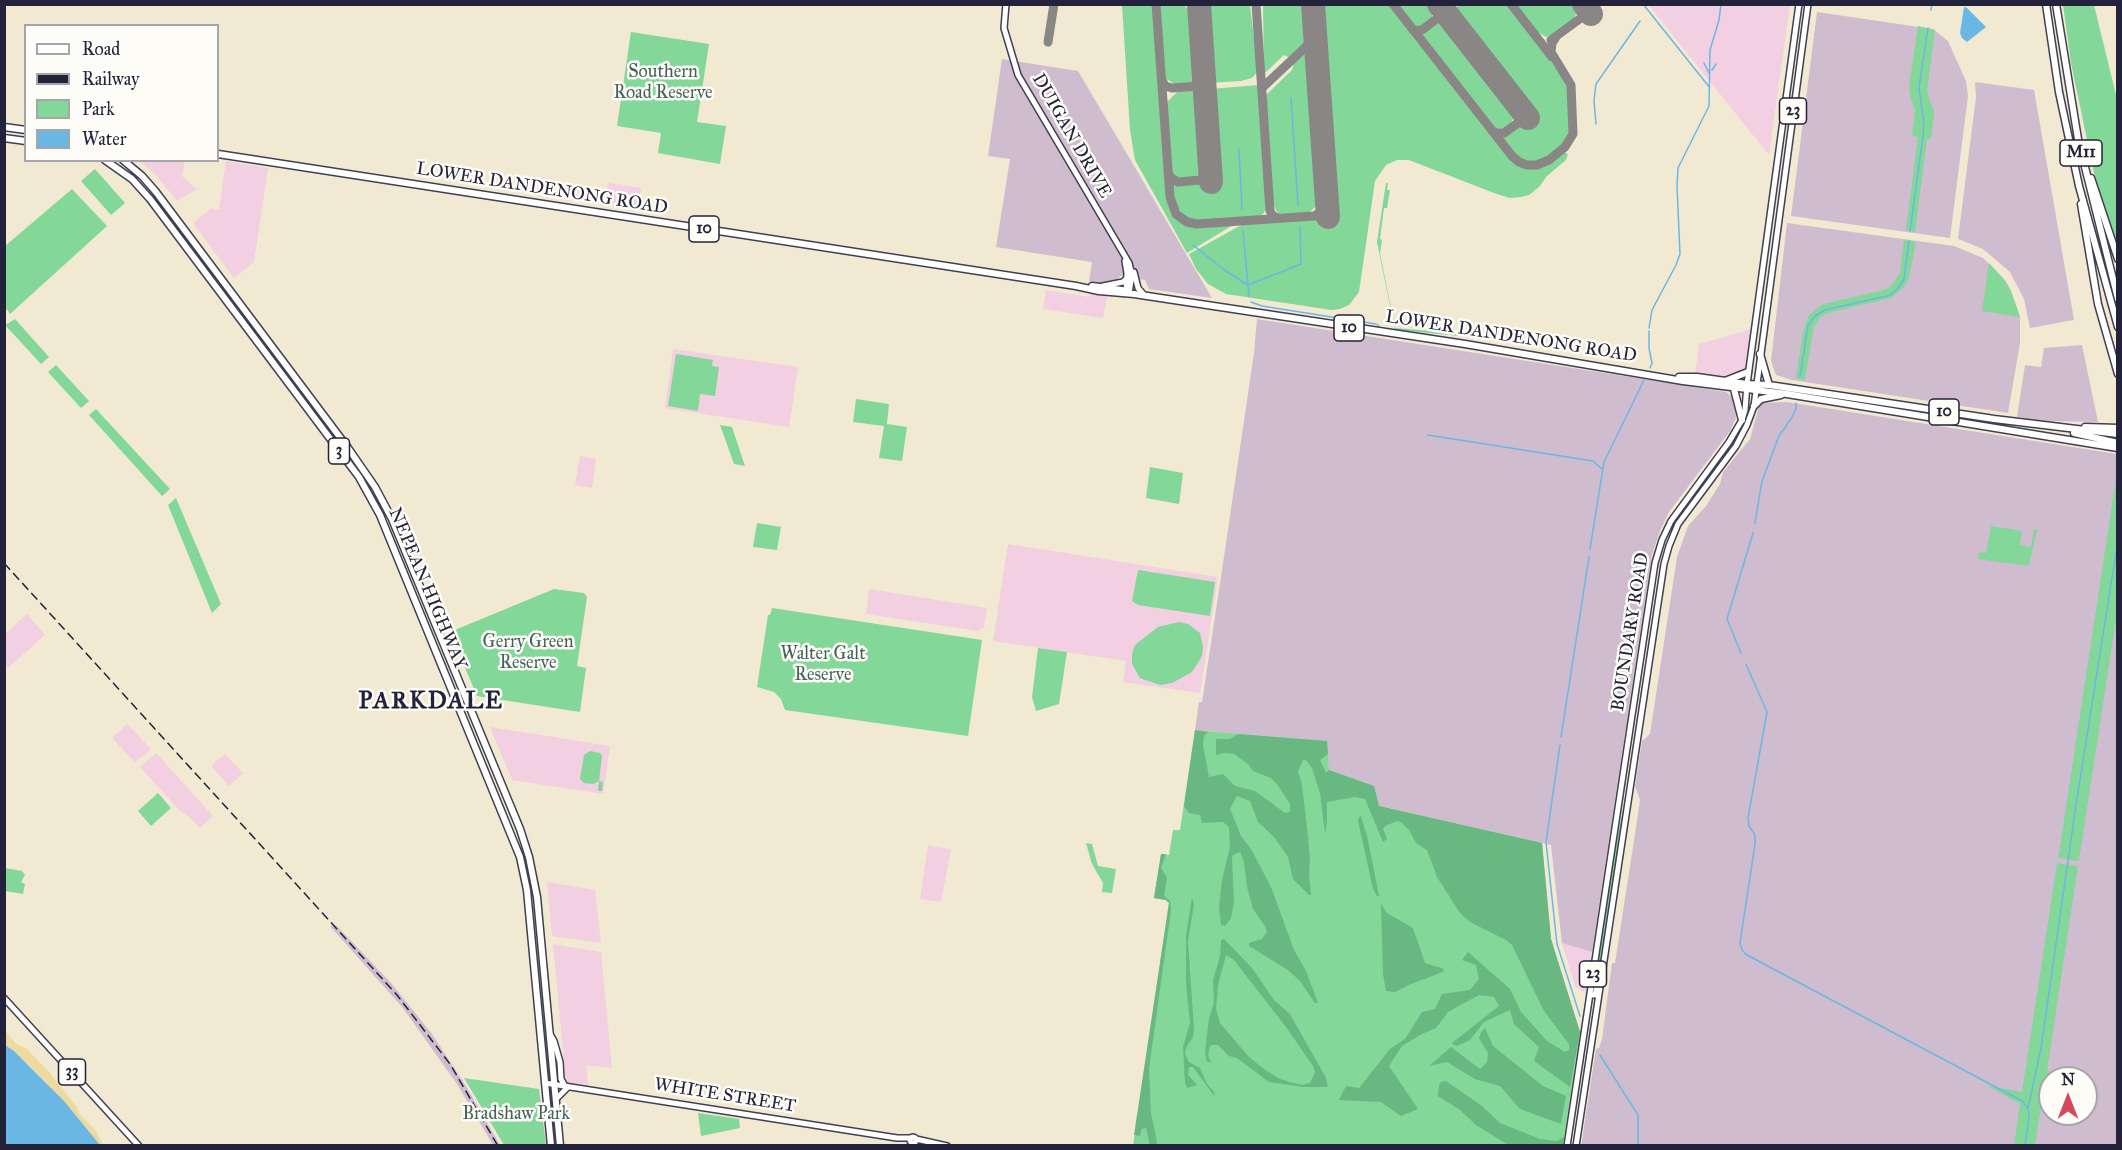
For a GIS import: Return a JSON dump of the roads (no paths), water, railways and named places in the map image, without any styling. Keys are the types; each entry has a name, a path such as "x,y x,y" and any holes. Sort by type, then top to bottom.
{"highway":[{"name":"M11","path":"2046,4 2059,92 2075,165 2118,327"},
{"name":"M11","path":"2056,4 2068,90 2079,144 2118,299"},
{"path":"4,127 24,130"},
{"path":"4,138 24,141"},
{"path":"2079,144 2118,259"},
{"name":"LOWER DANDENONG ROAD","path":"219,154 1129,293"},
{"name":"NEPEAN HIGHWAY","path":"108,162 139,186 182,241 359,477 386,527 516,845 526,884 551,1146"},
{"name":"NEPEAN HIGHWAY","path":"125,162 146,181 189,236 361,465 378,492 395,528 523,837 532,868 560,1146"},
{"path":"2075,165 2098,304 2118,374"},
{"path":"182,241 189,236"},
{"name":"LOWER DANDENONG ROAD","path":"1076,286 1102,286 1144,296 1734,389 1768,385 2056,428 2118,434"},
{"path":"255,339 258,337 256,325"},
{"path":"1760,354 1768,385"},
{"path":"1725,381 1748,372"},
{"name":"LOWER DANDENONG ROAD","path":"1669,377 1697,377 1747,387"},
{"name":"LOWER DANDENONG ROAD","path":"1756,387 2118,448"},
{"path":"1734,389 1740,405 1742,420"},
{"path":"1754,406 1761,399 1787,394"},
{"path":"2056,428 2118,443"},
{"path":"2066,429 2118,428"},
{"path":"430,634 438,631"},
{"path":"531,938 536,933 539,923"},
{"path":"533,951 541,940"},
{"path":"543,1055 552,1054"}],"main road":[{"name":"DUIGAN DRIVE","path":"1006,4 1004,31 1023,86 1129,263 1132,275 1129,293"},
{"name":"BOUNDARY ROAD","path":"1567,1146 1658,554 1675,513 1726,447 1742,420 1799,4"},
{"name":"BOUNDARY ROAD","path":"1576,1146 1666,554 1683,516 1742,435 1754,406 1808,4"},
{"name":"DUIGAN DRIVE","path":"1122,250 1127,269 1129,293"},
{"path":"1129,263 1138,288 1144,296"},
{"path":"1102,286 1123,282 1127,278"},
{"path":"1590,995 1595,995 1604,965"},
{"name":"33","path":"4,998 139,1146"},
{"path":"549,1033 560,1061 561,1079 566,1086 556,1099"},
{"name":"WHITE STREET","path":"545,1083 947,1146"}],"water":[{"path":"1964,7 1986,27 1967,42 1960,33"},
{"path":"5,1045 14,1051 64,1101 100,1145 5,1145"}],"waterway":[{"path":"1643,4 1710,88"},
{"path":"1649,328 1652,310 1680,254 1678,168 1709,106 1710,50 1721,4"},
{"path":"1931,10 1932,4"},
{"path":"1596,124 1594,101 1596,84 1640,21"},
{"path":"1910,231 1924,125 1919,87 1928,28"},
{"path":"1704,63 1709,73"},
{"path":"1712,70 1716,64"},
{"path":"1291,98 1298,205"},
{"path":"1239,149 1242,209"},
{"path":"1193,245 1248,285 1301,264 1300,227"},
{"path":"1243,231 1249,296"},
{"path":"1800,377 1808,325 1815,316 1825,310 1891,295 1904,279 1909,241"},
{"path":"1251,302 1262,306 1379,326"},
{"path":"1649,331 1652,363 1650,368"},
{"path":"1590,549 1604,462 1644,380"},
{"path":"1755,523 1762,481 1779,436 1791,419 1796,403"},
{"path":"1428,435 1593,461 1603,470"},
{"path":"1741,653 1727,619 1753,533"},
{"path":"2028,1108 2041,1048 2076,805 2118,540"},
{"path":"1561,737 1589,557"},
{"path":"1746,664 1767,712 1748,818 1749,826 1755,835 1755,844 1740,943 1742,950 1747,955 2022,1101 2028,1108 2029,1117 2025,1146"},
{"path":"1560,745 1546,842 1557,944 1580,1016"},
{"path":"1600,1055 1638,1115 1638,1146"}],"railway":[{"path":"4,563 397,995 450,1064 498,1146"}],"district":[{"name":"PARKDALE","path":"431,702"}],"park label":[{"name":"Southern Road Reserve","path":"663,83"},
{"name":"Gerry Green Reserve","path":"528,653"},
{"name":"Walter Galt Reserve","path":"823,665"},
{"name":"Bradshaw Park","path":"516,1115"}]}
